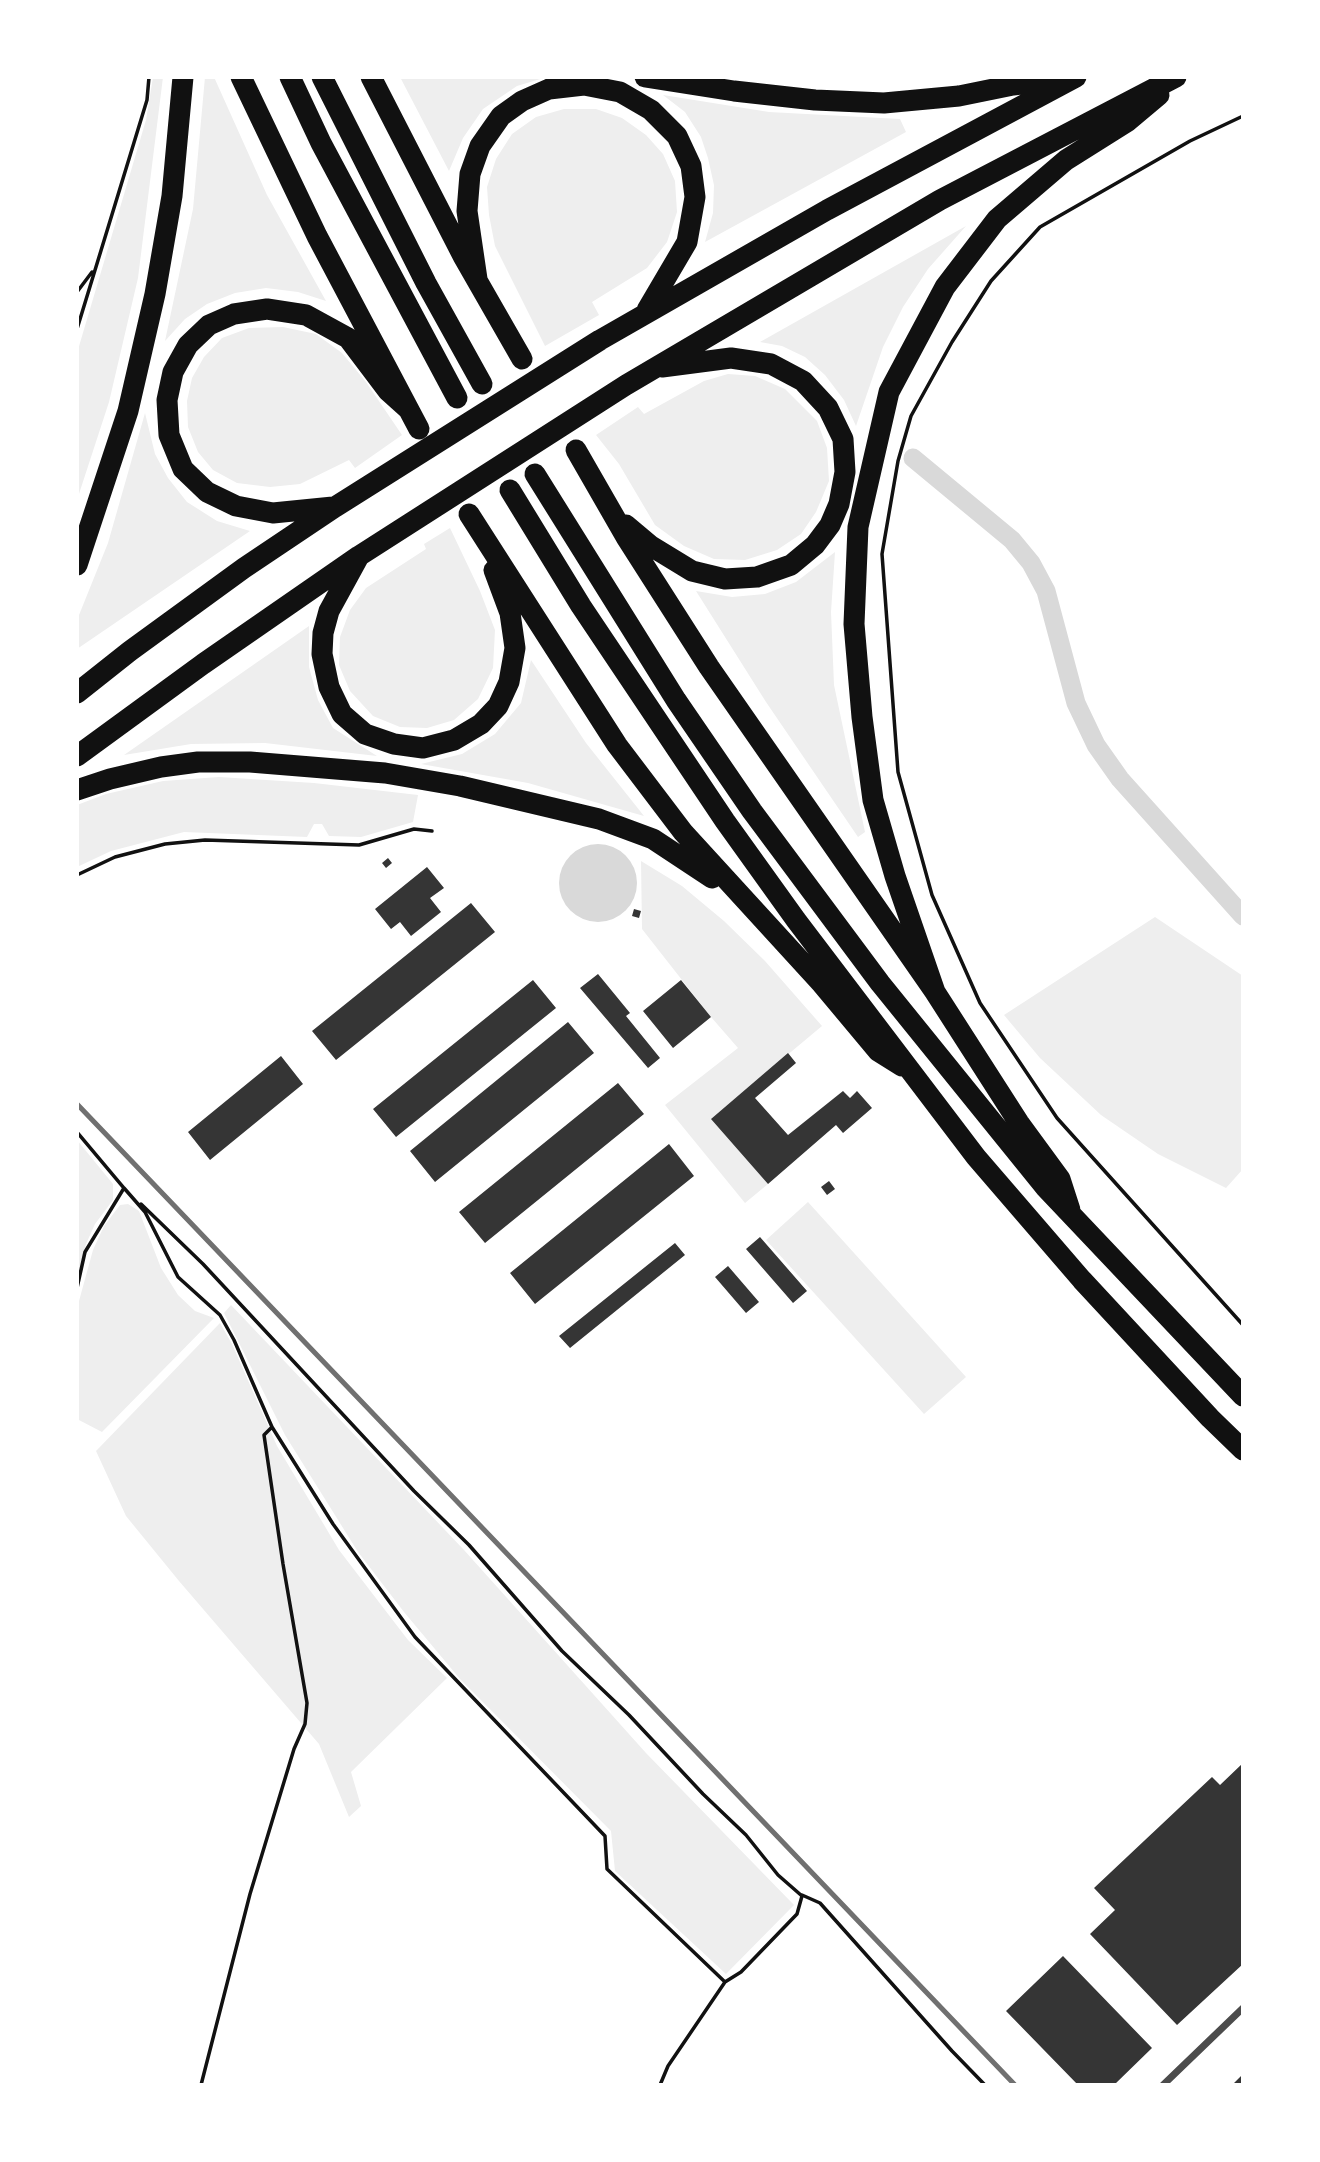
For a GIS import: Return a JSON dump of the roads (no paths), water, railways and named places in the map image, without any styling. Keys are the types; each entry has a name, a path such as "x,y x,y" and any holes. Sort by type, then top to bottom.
{"highway":[{"path":"77,565 128,411 155,294 172,195 183,77"},
{"path":"241,77 317,236 419,429"},
{"path":"290,77 333,166 457,398"},
{"path":"322,77 426,283 482,384"},
{"path":"371,77 463,256 522,359"},
{"path":"645,77 802,99 884,103 959,96 1013,85 1075,77"},
{"path":"77,693 202,598 335,507 600,340 827,210 1075,77"},
{"path":"77,755 202,663 382,540 656,367 993,170 1177,77"},
{"path":"935,992 895,876 873,800 854,624 859,527 889,392 945,287 998,219 1066,160 1128,121 1177,77"},
{"path":"477,279 467,211 470,174 480,146 501,116 522,101 549,89 584,85 620,92 652,110 677,136 691,166 695,197 687,242 644,314"},
{"path":"335,507 273,513 236,506 207,492 183,469 169,435 167,400 173,372 188,345 209,325 234,314 267,309 306,315 348,338 388,391 408,409"},
{"path":"614,516 692,571 725,579 757,577 791,565 815,545 830,525 839,504 845,472 843,439 828,408 803,381 771,364 731,358 656,367"},
{"path":"576,450 709,667 935,992 1019,1123 1060,1179 1072,1215"},
{"path":"535,474 632,632 752,811 880,983 1045,1187 1243,1396"},
{"path":"510,490 581,606 725,821 796,920 975,1157 1064,1259 1210,1418 1243,1450"},
{"path":"469,514 617,745 683,832 822,984 878,1051 912,1073"},
{"path":"359,556 329,611 323,633 322,654 329,687 342,714 365,734 394,744 424,748 454,740 481,724 498,706 509,681 515,648 510,613 488,544"},
{"path":"77,790 161,766 198,762 250,762 385,773 460,786 599,819 653,839 692,863 752,909"}],"street":[{"path":"1163,2085 1243,2008"}],"waterway":[{"path":"913,458 1012,540 1031,563 1046,591 1076,703 1096,745 1120,779 1243,916"}],"railway":[{"path":"77,1104 1015,2085"}]}
